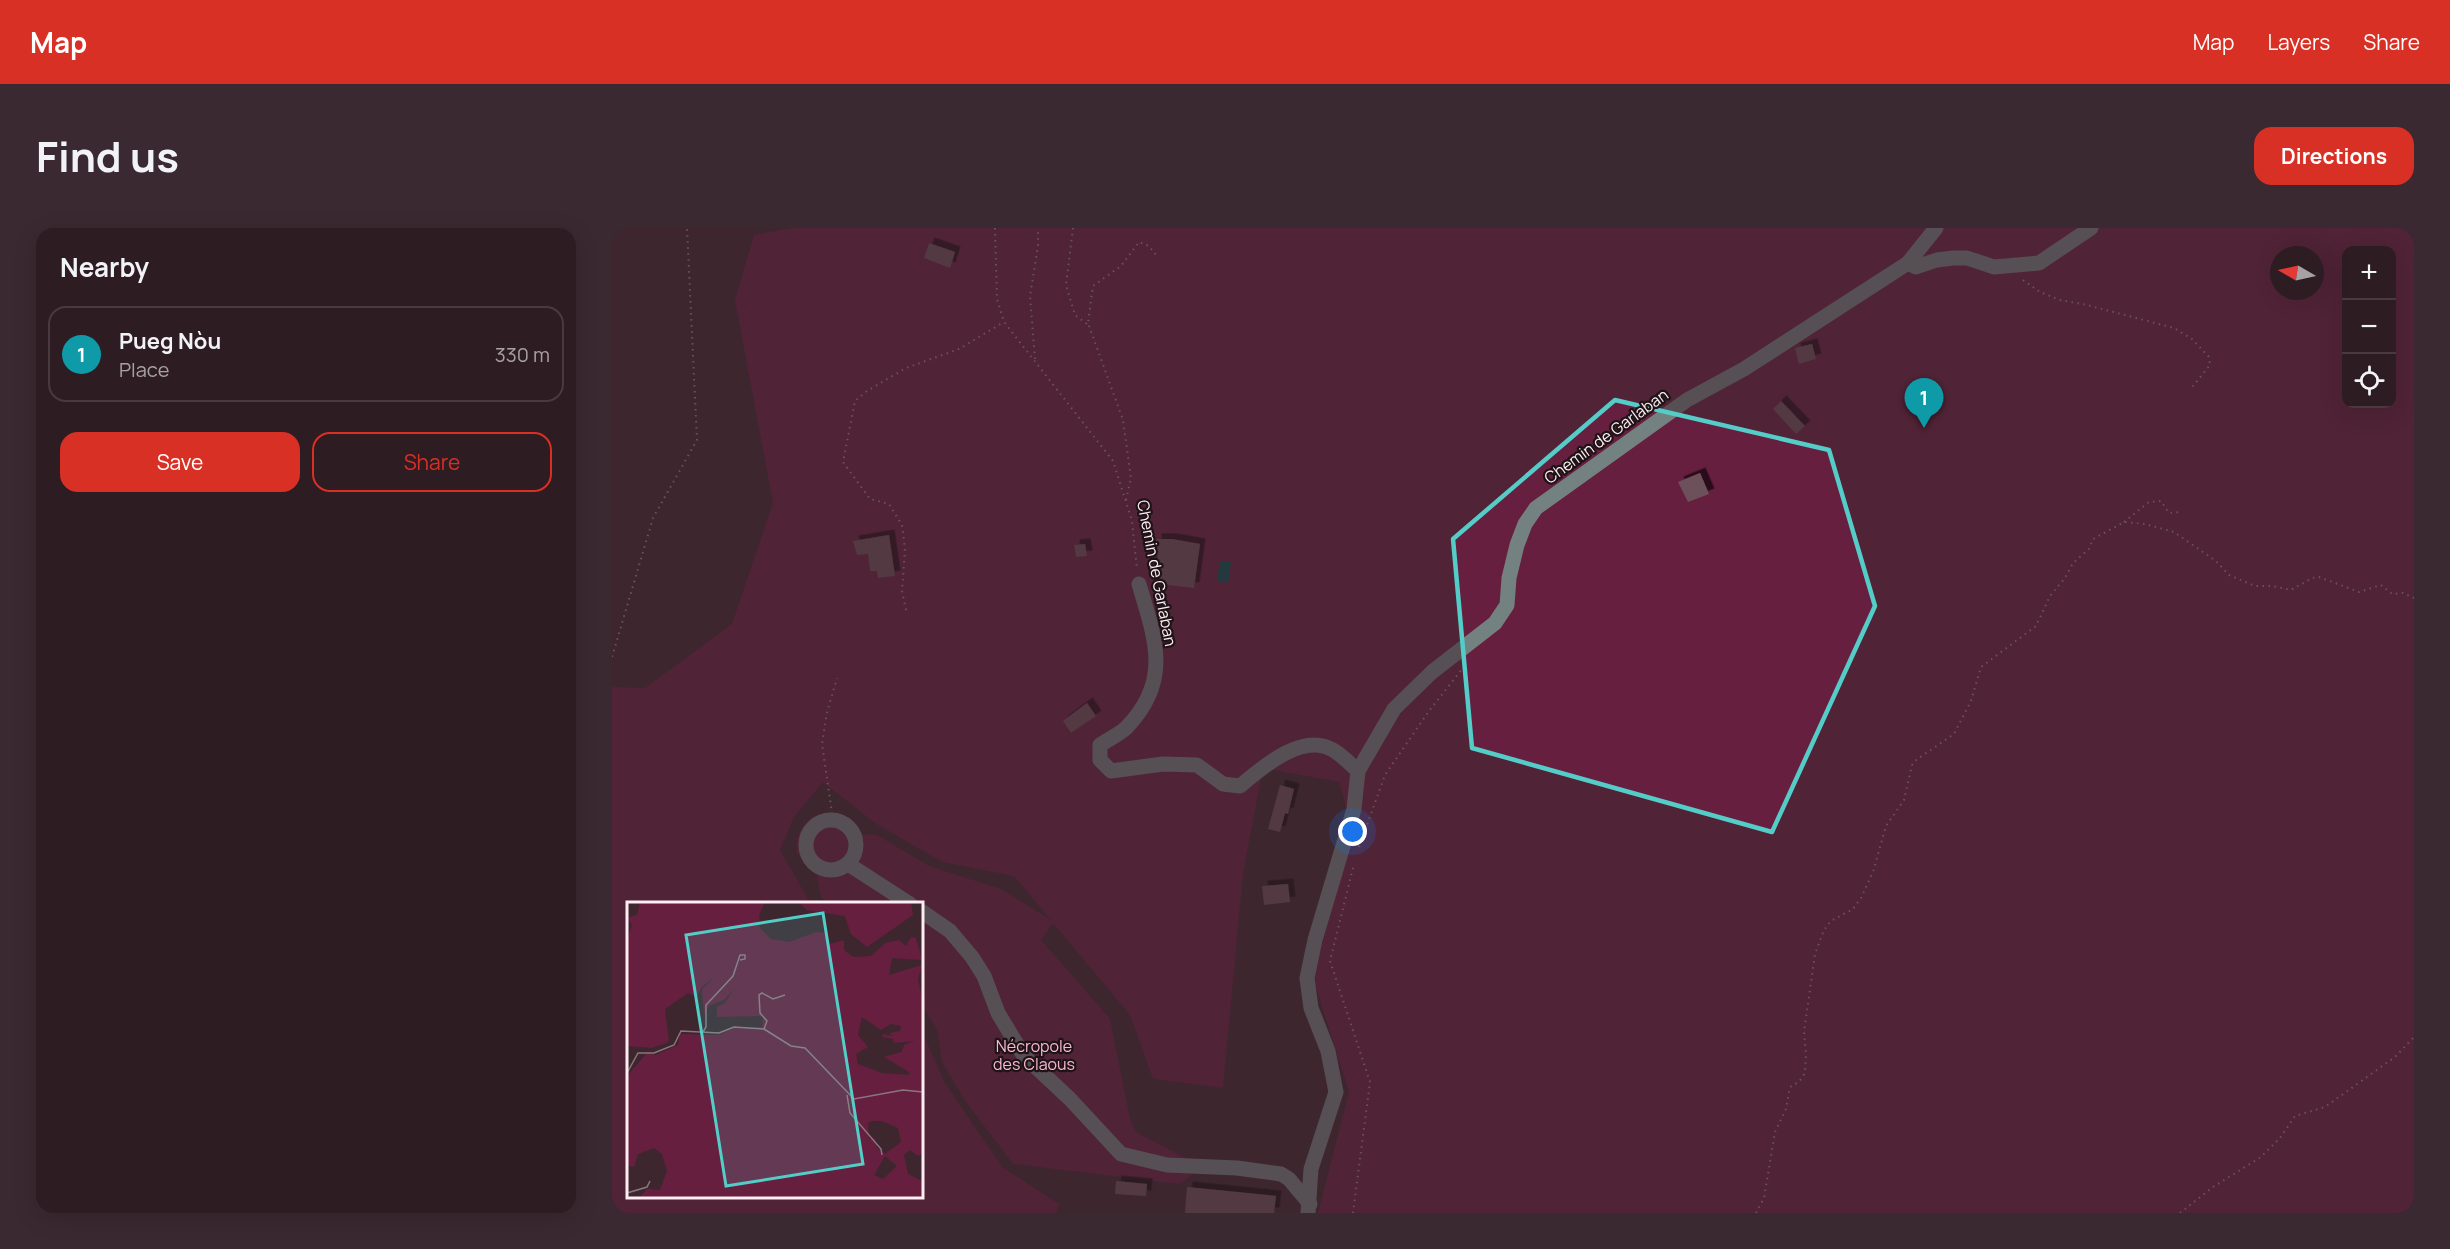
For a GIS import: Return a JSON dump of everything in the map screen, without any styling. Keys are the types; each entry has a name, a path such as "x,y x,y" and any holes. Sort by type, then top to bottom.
{"street":[{"name":"Chemin de Garlaban","path":"1309,1209 1311,1169 1336,1092 1329,1052 1311,1008 1307,978 1314,940 1353,809 1358,771 1394,709 1432,672 1495,622 1507,605 1509,578 1517,544 1525,524 1536,508 1687,400 1744,369 1908,263 1936,228"},
{"path":"1908,263 1916,267 1937,260 1967,258 1994,267 2039,263 2091,228"},
{"name":"Chemin de Garlaban","path":"1139,584 1154,635 1156,677 1147,701 1126,728 1100,745 1100,760 1112,771 1163,764 1197,765 1223,784 1240,786 1259,770 1303,744 1332,748 1358,771"},
{"path":"833,820 848,826 854,835 856,845 854,856 848,864 838,869 828,870 818,867 810,860 806,850 806,840 810,830 818,823 833,820"},
{"path":"848,864 907,902"},
{"path":"922,912 950,932 972,957 984,976 998,1013 1024,1056 1121,1154 1167,1165 1237,1168 1281,1174 1289,1179 1309,1209"}],"path":[{"name":"Chemin de Garlaban","path":"995,228 997,299 1005,322 1113,461 1132,521 1139,584"},
{"path":"1035,359 1030,296 1038,246 1038,228"},
{"path":"1073,228 1066,285 1075,315 1089,326"},
{"path":"612,657 653,518 697,440 687,230"},
{"path":"1126,502 1131,478 1123,420 1089,326 1094,286 1121,266 1139,242 1149,246 1156,255"},
{"path":"2009,266 2017,276 2040,292 2060,300 2148,320 2174,328 2192,339 2209,357 2210,365 2190,390"},
{"path":"906,610 903,591 906,549 902,525 889,504 870,499 843,462 855,401 867,391 906,368 959,349 1005,322"},
{"path":"1756,1213 1764,1198 1775,1132 1786,1109 1790,1087 1799,1082 1804,1073 1805,1021 1815,954 1830,921 1853,909 1861,898 1873,872 1886,826 1904,800 1912,765 1954,734 1971,701 1981,667 2036,626 2050,596 2065,579 2073,563 2089,549 2093,539 2124,522 2149,502 2161,501 2169,513 2180,512"},
{"path":"2124,522 2145,524 2174,532 2216,561 2229,575 2255,586 2272,586 2291,590 2312,578 2319,577 2360,592 2381,585 2392,594 2403,593 2414,598"},
{"path":"1357,854 1385,775 1429,711 1466,663"},
{"path":"833,820 822,744 827,712 837,678"},
{"path":"1353,1213 1370,1082 1330,961 1354,864"},
{"path":"2180,1213 2213,1187 2261,1157 2280,1138 2295,1116 2325,1107 2395,1057 2414,1037"}],"highlighted area":[{"path":"1615,400 1829,450 1875,606 1772,832 1472,748 1453,539"}],"green space":[{"name":"Nécropole des Claous","path":"792,228 2414,228 2414,1213 1318,1213 1349,1092 1313,978 1353,832 1339,782 1263,768 1243,873 1223,1088 1153,1079 1130,1015 1053,923 1041,940 1110,1019 1130,1119 1136,1132 1189,1160 1192,1175 1179,1184 1013,1164 966,1102 942,1062 937,1029 922,1006 922,902 825,902 821,897 817,876 797,853 798,836 812,818 821,814 840,814 849,818 862,834 877,835 929,866 1001,889 1051,920 1014,876 942,862 875,823 823,782 794,817 780,850 810,902 627,902 627,1198 922,1198 922,1031 945,1083 1002,1167 1059,1204 1056,1213 612,1213 612,687 645,688 732,624 773,503 735,300 754,235"}],"water":[{"path":"1220,561 1231,562 1228,583 1217,581"}],"building":[{"path":"929,243 955,252 950,268 924,258"},
{"path":"1812,344 1816,359 1799,364 1795,348"},
{"path":"1781,401 1805,426 1796,434 1773,409"},
{"path":"1700,473 1709,494 1688,502 1678,482"},
{"path":"889,535 895,576 878,578 877,571 870,571 868,554 857,555 853,541"},
{"path":"1156,539 1172,539 1200,544 1194,588 1160,584 1161,562 1158,562"},
{"path":"1085,544 1087,556 1076,557 1074,545"},
{"path":"1087,703 1096,716 1071,733 1063,721"},
{"path":"1280,785 1294,789 1288,814 1285,813 1280,832 1268,829"},
{"path":"1288,884 1290,902 1264,905 1262,886"},
{"path":"1116,1181 1147,1184 1146,1196 1115,1194"},
{"path":"1187,1187 1276,1196 1274,1213 1185,1213"}],"place":[{"name":"Pueg Nòu","path":"1924,428"}]}
